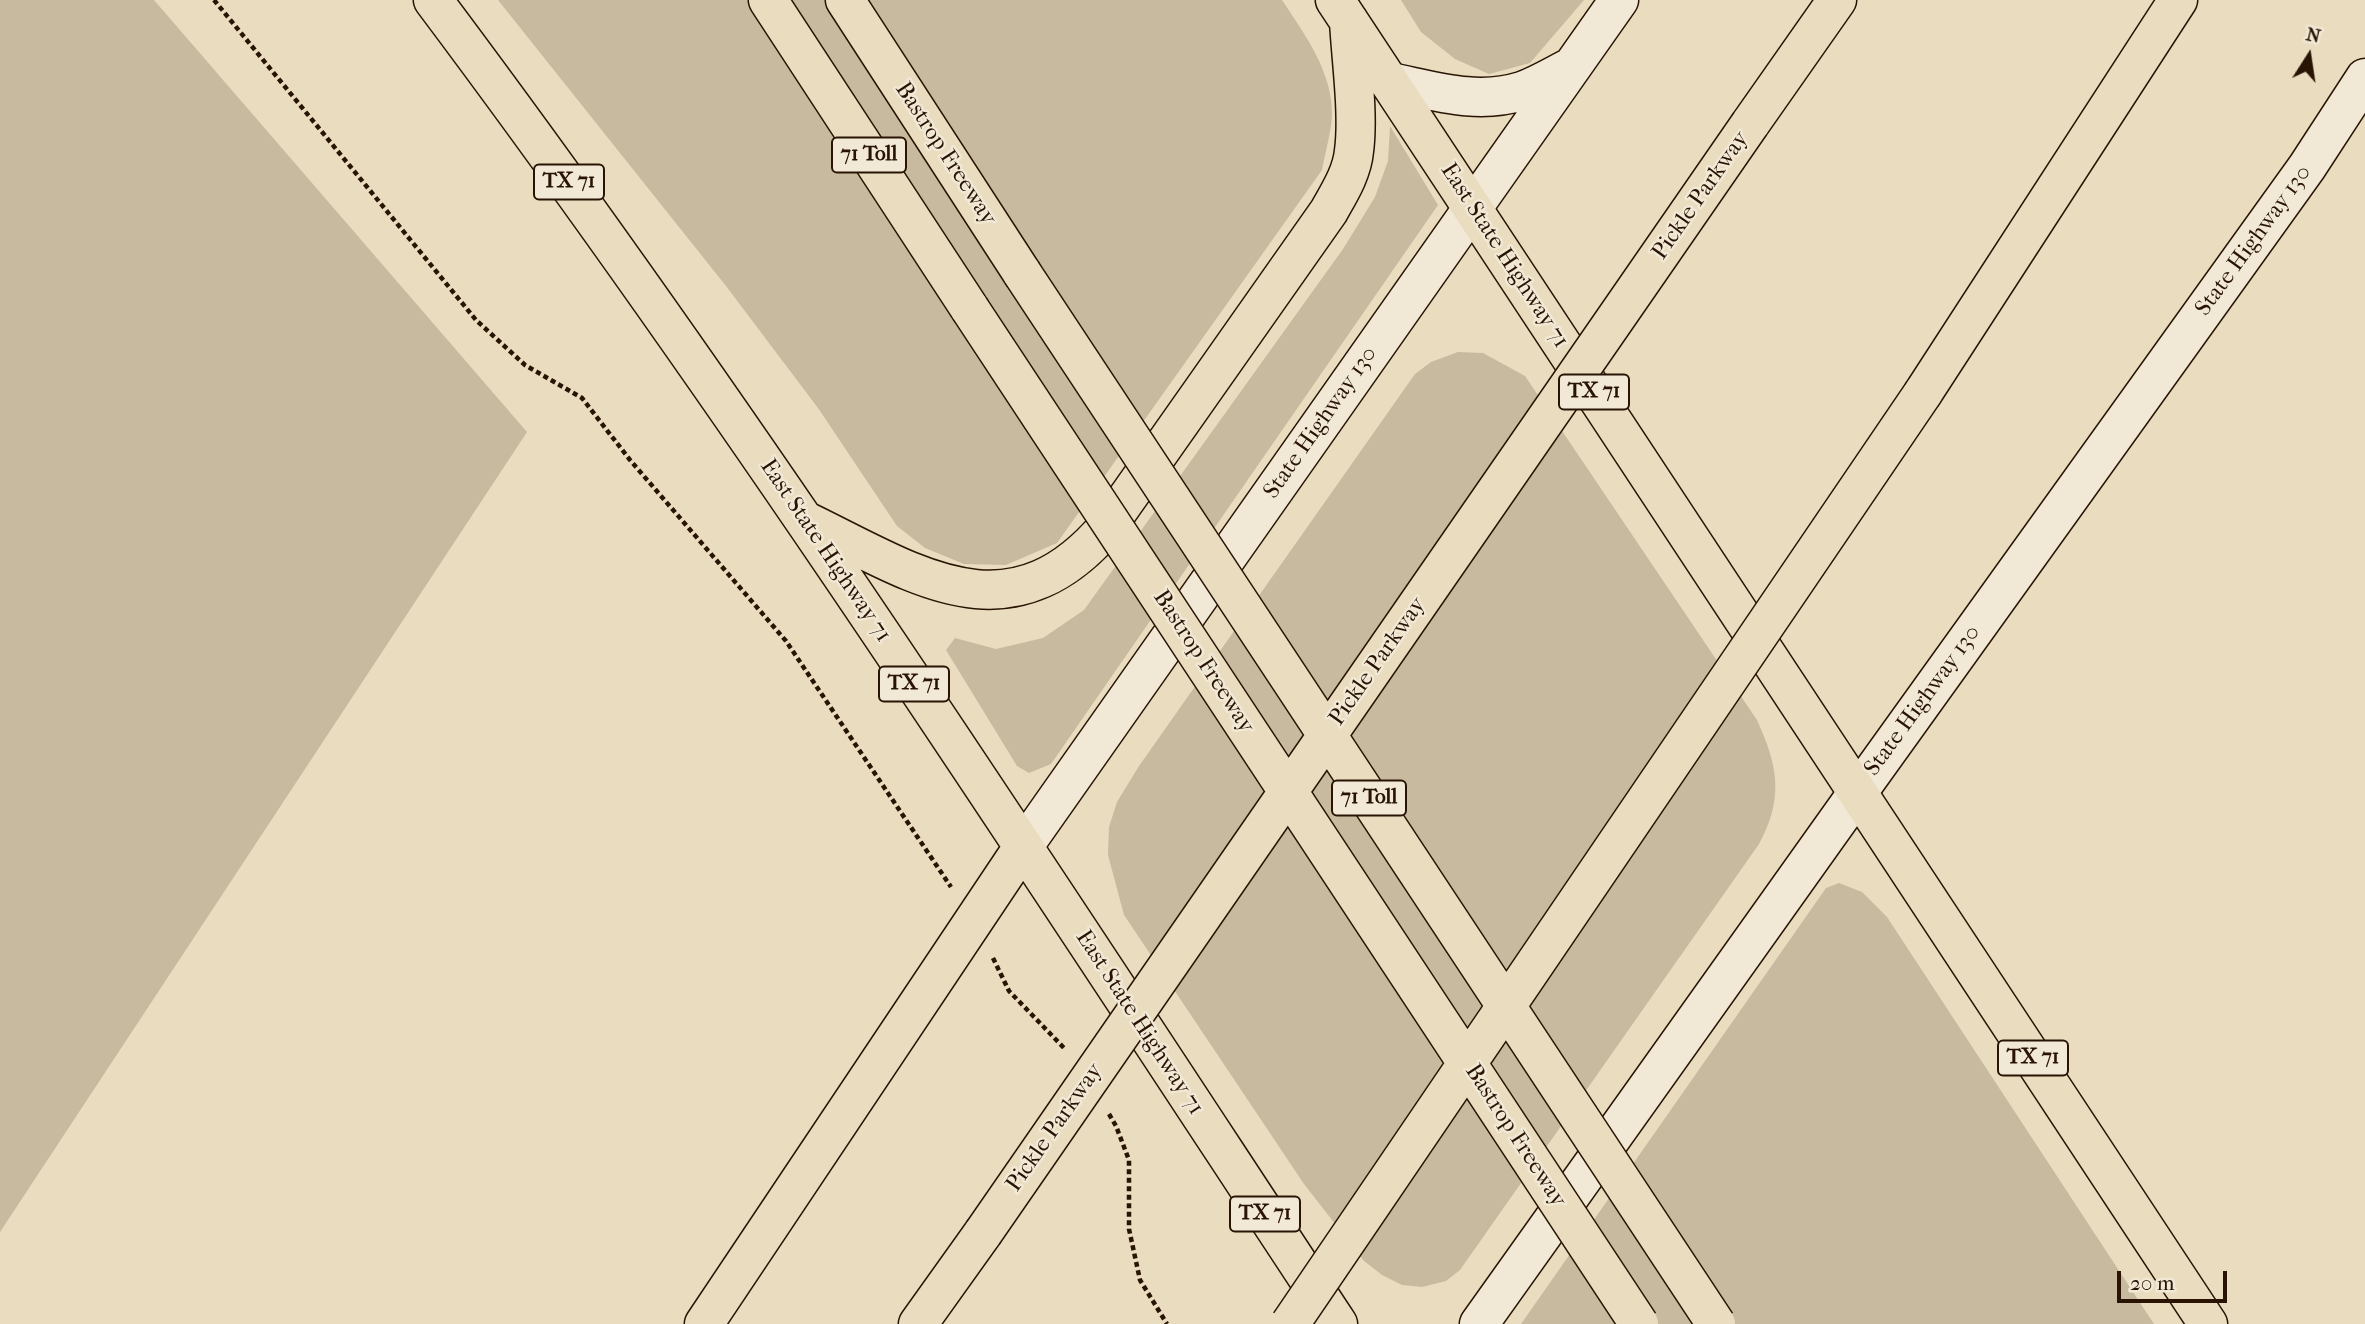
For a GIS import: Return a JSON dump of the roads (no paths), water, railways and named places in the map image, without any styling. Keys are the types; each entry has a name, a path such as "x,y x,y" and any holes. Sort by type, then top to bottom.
{"highway":[{"name":"East State Highway 71","path":"433,0 626,262 806,521 1338,1324"},
{"name":"Bastrop Freeway","path":"768,0 1639,1324"},
{"name":"Bastrop Freeway","path":"845,0 1716,1324"},
{"name":"Pickle Parkway","path":"918,1324 1837,0"},
{"path":"1290,1324 1923,393 2178,0"},
{"name":"East State Highway 71","path":"1342,10 1858,792"},
{"path":"806,521 918,575 953,587 991,590 1025,586 1060,570 1086,551 1106,528 1313,234 1344,184 1355,143 1342,10"},
{"name":"TX 71","path":"1858,792 2207,1324"},
{"path":"704,1324 1023,847"}],"street":[{"name":"State Highway 130","path":"1023,847 1619,0"},
{"path":"1390,82 1472,99 1498,97 1525,90 1573,66"},
{"name":"State Highway 130","path":"1479,1324 2307,167 2365,78"}]}
